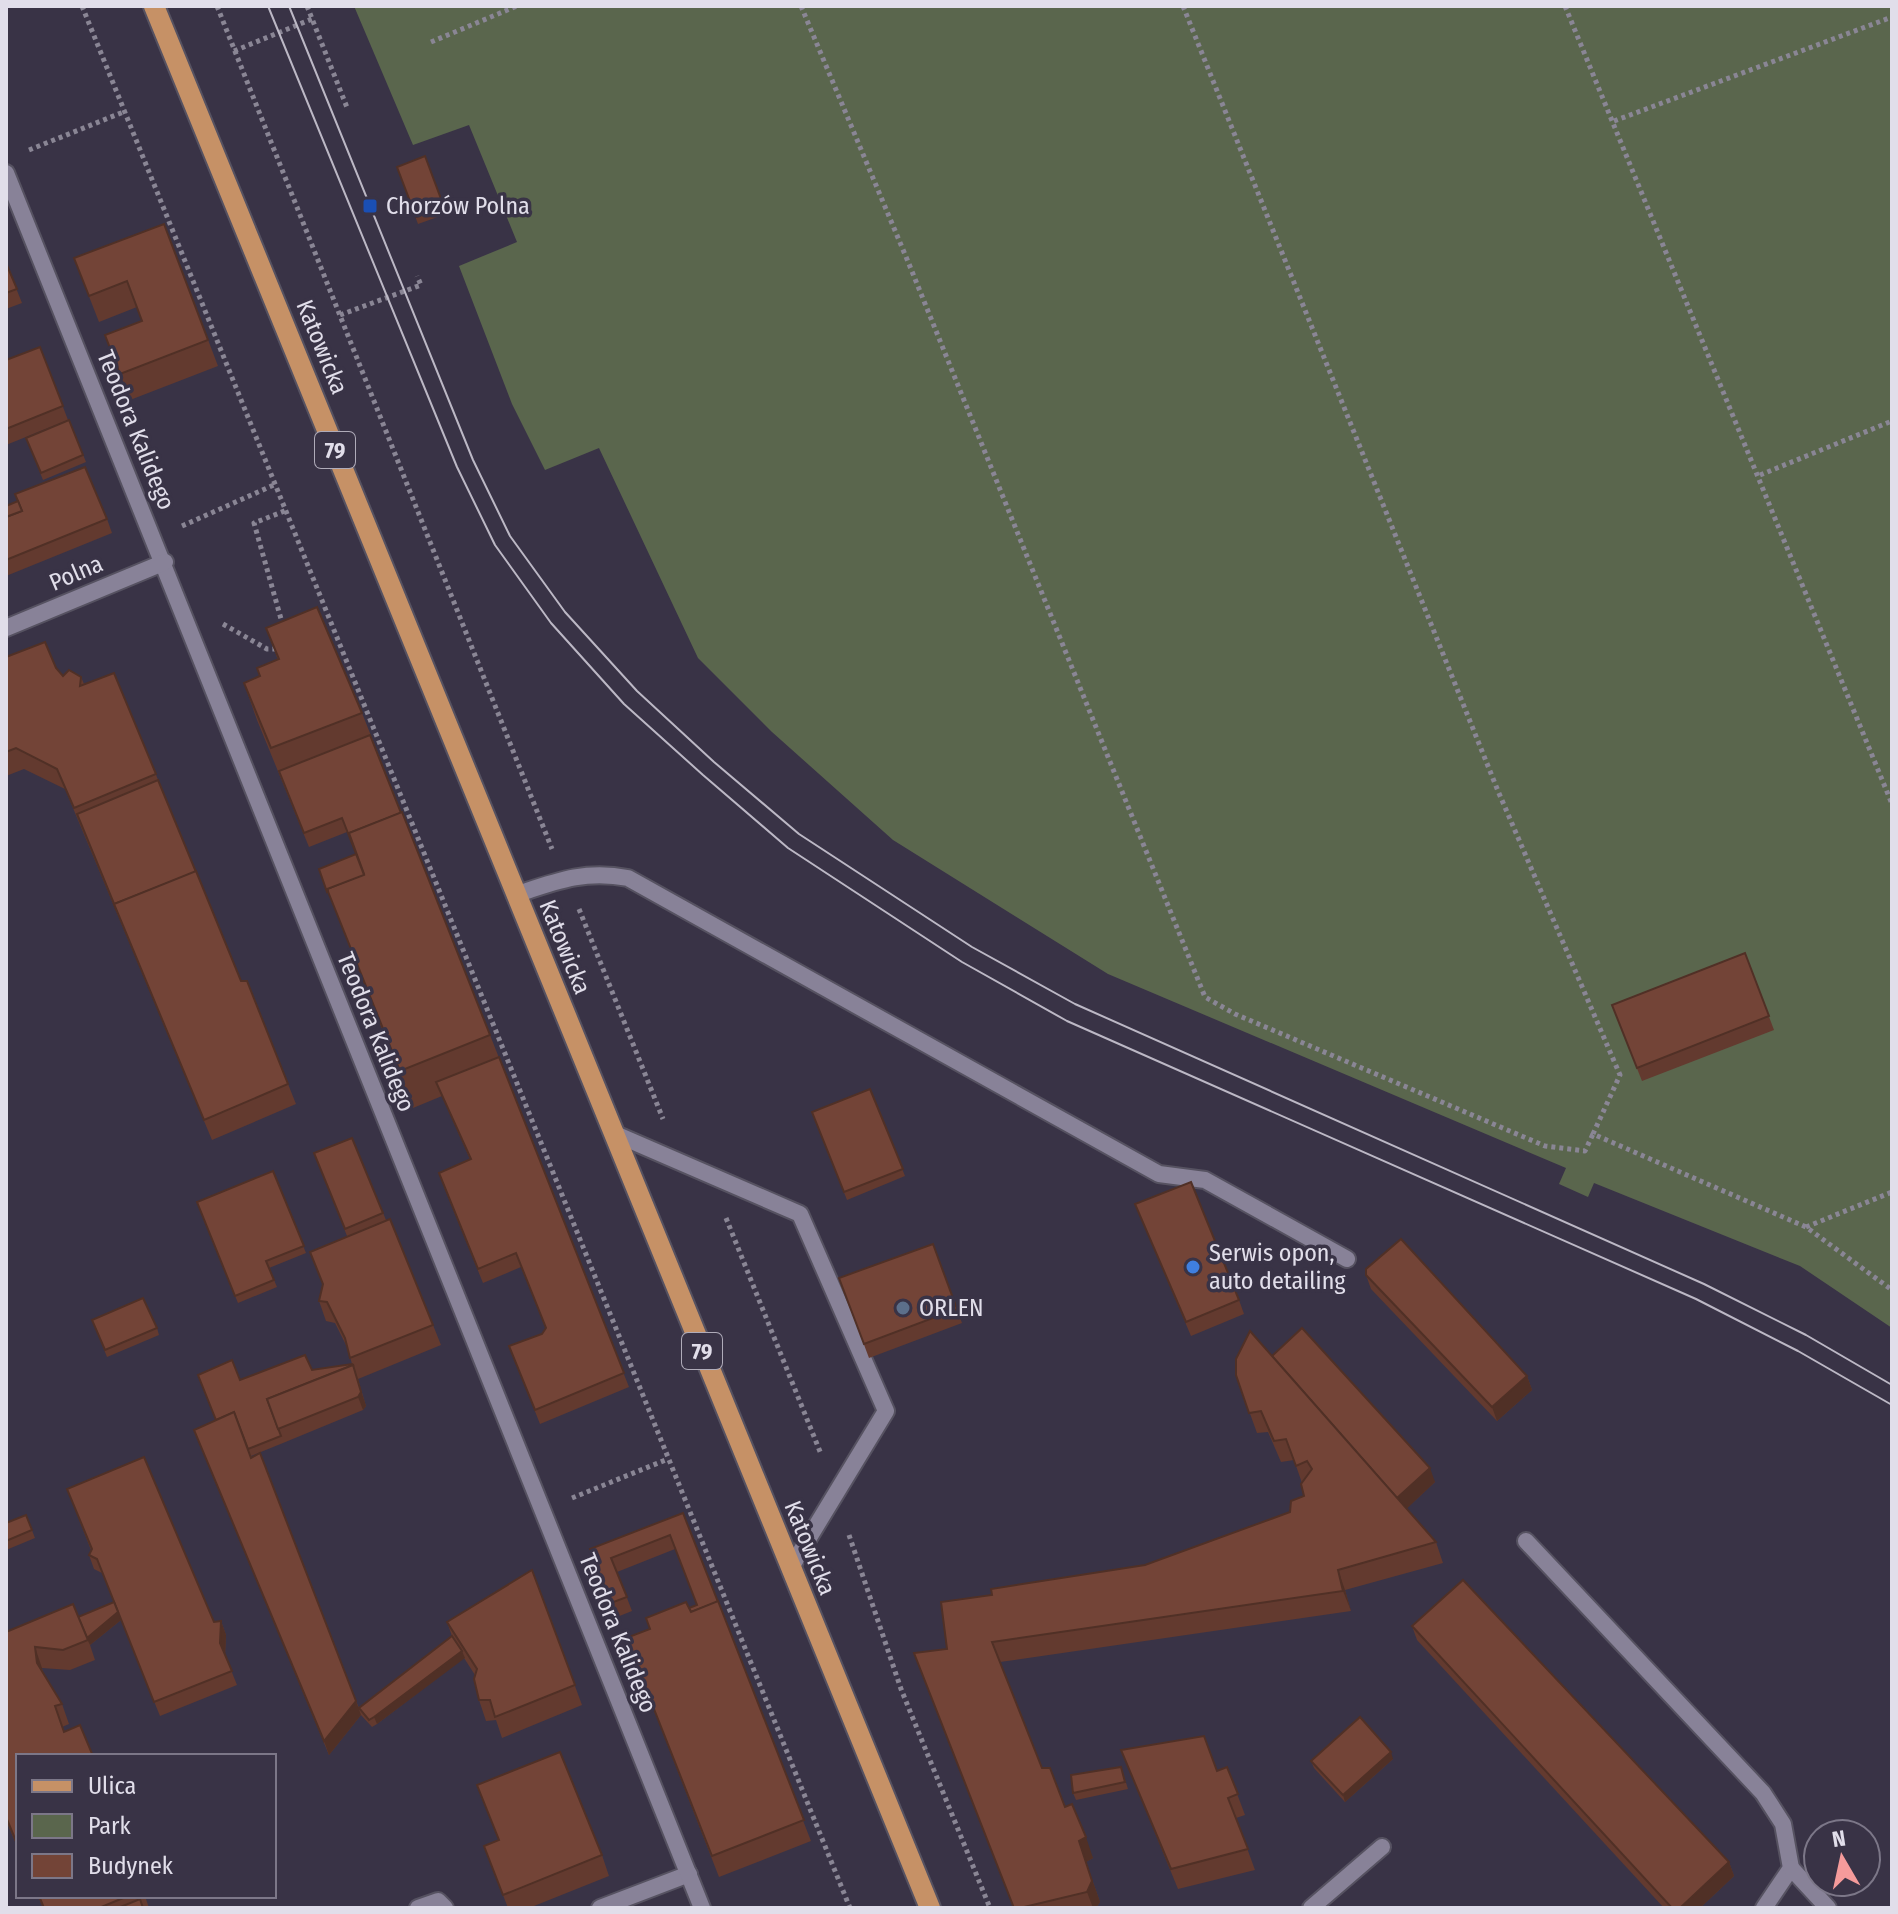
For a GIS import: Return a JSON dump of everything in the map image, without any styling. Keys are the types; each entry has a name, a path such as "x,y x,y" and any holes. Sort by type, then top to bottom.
{"main road":[{"name":"Katowicka","path":"154,6 930,1908"}],"street":[{"name":"Teodora Kalidego","path":"6,173 165,562 702,1908"},
{"name":"Polna","path":"6,628 165,562"},
{"path":"515,895 567,878 599,873 628,878 1159,1174 1205,1180 1347,1259"},
{"path":"613,1133 800,1214 886,1411 790,1569"},
{"path":"1526,1541 1763,1793 1783,1824 1791,1868 1828,1908"},
{"path":"1311,1908 1382,1847"},
{"path":"1764,1908 1791,1868"},
{"path":"600,1908 689,1874"},
{"path":"418,1908 438,1901 445,1908"}],"path":[{"path":"82,6 850,1908"},
{"path":"217,6 550,845 567,878 666,1125"},
{"path":"307,6 348,110"},
{"path":"431,42 517,6"},
{"path":"801,6 915,279 1205,997 1235,1014 1545,1146 1585,1151 1620,1075 1492,776 1183,6"},
{"path":"1565,6 1760,475 1892,804"},
{"path":"1614,121 1892,17"},
{"path":"234,51 312,19"},
{"path":"65,136 126,111"},
{"path":"340,315 421,285 417,276"},
{"path":"1760,475 1892,421"},
{"path":"155,538 276,484"},
{"path":"286,635 254,523 287,510"},
{"path":"192,630 222,623 267,649 284,646"},
{"path":"1593,1134 1806,1227 1892,1290"},
{"path":"710,1177 836,1495 901,1689 990,1908"},
{"path":"1806,1227 1892,1192"},
{"path":"568,1500 668,1459"}],"green space":[{"path":"354,6 1892,6 1892,1328 1800,1266 1594,1183 1588,1197 1559,1184 1566,1168 1108,974 893,840 772,732 698,658 599,448 545,470 512,404 459,266 517,242 469,125 413,145"}],"building":[{"path":"425,156 444,207 416,217 397,167"},
{"path":"164,224 208,340 120,374 105,335 142,321 127,281 89,296 74,258"},
{"path":"6,263 17,289 6,293"},
{"path":"40,347 63,406 6,429 6,360"},
{"path":"69,420 83,455 41,473 26,438"},
{"path":"85,467 107,519 6,560 6,517 22,511 15,494"},
{"path":"18,501 22,511 6,517 6,506"},
{"path":"317,607 362,713 271,748 244,683 260,676 257,668 279,659 266,628"},
{"path":"45,642 56,668 63,676 69,670 81,677 80,686 114,673 156,774 74,808 57,769 16,748 6,752 6,657"},
{"path":"370,735 401,813 349,833 357,856 342,818 304,833 279,771"},
{"path":"158,780 196,872 114,904 77,814"},
{"path":"402,812 490,1035 400,1071 327,889 364,874 349,833"},
{"path":"356,854 364,875 327,889 327,892 319,869"},
{"path":"196,871 241,981 247,981 288,1084 204,1120 114,904"},
{"path":"1745,953 1769,1016 1637,1068 1612,1005"},
{"path":"499,1057 624,1373 535,1410 509,1346 542,1334 546,1328 516,1253 478,1269 439,1173 471,1159 436,1082"},
{"path":"870,1089 903,1169 844,1192 812,1112"},
{"path":"352,1138 383,1213 345,1229 314,1153"},
{"path":"273,1171 304,1246 266,1261 274,1280 235,1296 197,1202"},
{"path":"1191,1182 1239,1300 1186,1322 1135,1204"},
{"path":"390,1219 433,1325 350,1358 345,1338 327,1302 319,1301 323,1284 310,1252"},
{"path":"1401,1239 1527,1376 1492,1407 1366,1275 1366,1269"},
{"name":"ORLEN","path":"933,1244 957,1309 864,1344 839,1278"},
{"path":"143,1298 157,1328 105,1350 92,1320"},
{"path":"1302,1328 1430,1468 1397,1498 1272,1356"},
{"path":"1250,1331 1436,1542 1338,1570 1343,1591 992,1642 1042,1768 1050,1768 1065,1807 1072,1804 1086,1837 1079,1841 1092,1881 1087,1892 1014,1908 914,1653 947,1649 941,1602 992,1595 991,1589 1145,1565 1290,1512 1291,1501 1304,1496 1301,1484 1312,1469 1307,1461 1296,1466 1286,1439 1274,1441 1261,1411 1249,1413 1236,1375 1236,1359"},
{"path":"305,1355 312,1370 353,1365 267,1399 281,1436 248,1449 234,1412 216,1420 198,1375 232,1360 240,1380"},
{"path":"353,1365 361,1392 358,1397 278,1429 267,1399"},
{"path":"234,1412 251,1458 260,1453 356,1701 324,1741 194,1430"},
{"path":"144,1457 214,1622 221,1621 220,1643 232,1671 154,1702 97,1559 89,1555 92,1549 67,1489"},
{"path":"683,1513 718,1602 691,1612 689,1608 697,1605 670,1535 611,1558 627,1597 611,1603 590,1549"},
{"path":"26,1515 32,1530 6,1541 6,1523"},
{"path":"532,1570 575,1685 495,1717 490,1700 479,1700 474,1679 477,1669 447,1622"},
{"path":"1463,1580 1729,1862 1680,1908 1672,1908 1412,1626"},
{"path":"718,1601 804,1820 712,1856 626,1638 650,1629 646,1618 686,1602 691,1612"},
{"path":"114,1602 118,1612 87,1638 78,1617"},
{"path":"73,1604 88,1640 63,1650 35,1647 37,1663 62,1704 55,1706 64,1732 80,1725 92,1754 16,1754 16,1841 6,1817 6,1632"},
{"path":"452,1636 462,1651 369,1720 359,1708"},
{"path":"1360,1717 1391,1752 1343,1795 1311,1761"},
{"path":"1204,1736 1217,1771 1227,1767 1238,1794 1228,1798 1248,1849 1171,1869 1121,1750"},
{"path":"560,1752 602,1855 503,1895 484,1846 499,1840 477,1785"},
{"path":"1121,1767 1125,1782 1073,1793 1071,1775"},
{"path":"40,1898 123,1898 99,1908 44,1908"},
{"path":"140,1899 143,1908 118,1908"}],"tram line":[{"path":"268,6 457,467 495,545 551,623 624,704 703,775 788,848 962,962 1067,1021 1696,1299 1798,1351 1892,1405"},
{"path":"289,6 473,460 510,536 565,612 637,691 714,762 799,834 972,947 1075,1004 1704,1284 1806,1335 1892,1385"}],"place":[{"name":"Chorzów Polna","path":"370,206"},
{"name":"Serwis opon, auto detailing","path":"1193,1267"},
{"name":"ORLEN","path":"903,1308"}]}
